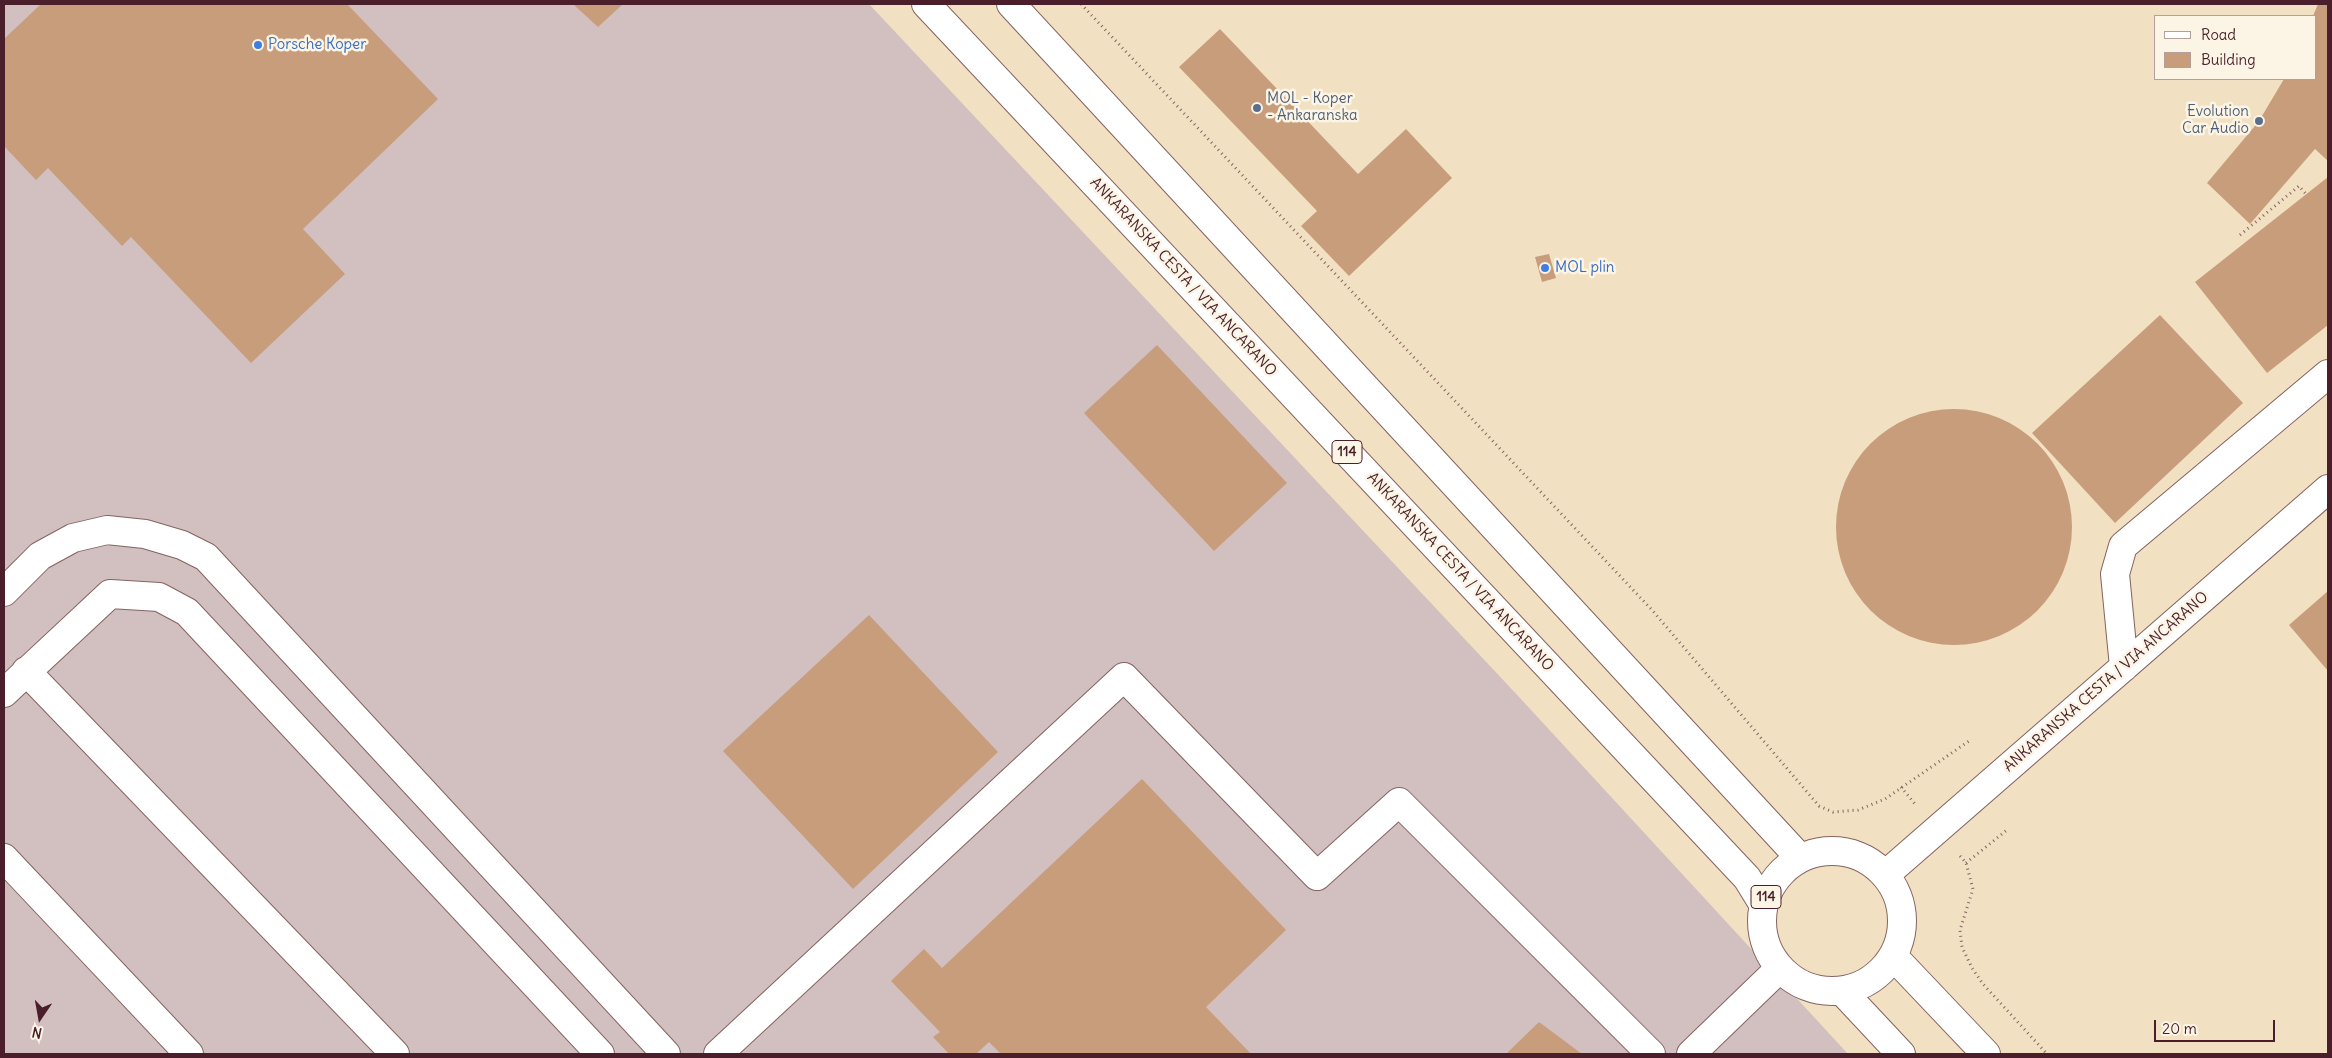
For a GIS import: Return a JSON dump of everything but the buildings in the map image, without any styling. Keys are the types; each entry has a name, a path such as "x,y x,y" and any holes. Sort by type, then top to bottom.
{"main road":[{"name":"ANKARANSKA CESTA / VIA ANCARANO","path":"926,4 1747,878 1763,904"},
{"path":"1011,4 1800,858"},
{"path":"2124,667 2115,574 2123,546 2328,374"},
{"name":"ANKARANSKA CESTA / VIA ANCARANO","path":"1885,875 2328,489"},
{"path":"4,592 40,556 73,538 107,530 145,534 182,545 206,557 666,1054"},
{"path":"4,693 110,594 159,597 187,612 600,1054"},
{"path":"26,671 395,1054"},
{"path":"718,1054 1124,677 1317,876 1398,802 1651,1054"},
{"name":"114","path":"1836,851 1854,854 1871,862 1885,875 1895,889 1901,905 1902,923 1900,939 1893,956 1883,970 1865,984 1842,991 1825,992 1808,988 1792,980 1779,969 1769,954 1763,938 1761,921 1763,904 1771,884 1784,868 1800,858 1817,852 1836,851"},
{"path":"4,858 189,1054"},
{"path":"1893,956 1986,1054"},
{"path":"1691,1054 1779,969"},
{"path":"1842,991 1901,1054"}],"path":[{"path":"1081,4 1652,610 1819,806 1833,812 1858,810 1885,799 1969,740"},
{"path":"2240,235 2299,186 2306,194"},
{"path":"2007,830 1966,863 1973,889 1960,930 1962,947 1972,968 1983,984 2047,1054"}],"shaded area":[{"path":"4,4 869,4 1520,698 1848,1054 4,1054"}],"place":[{"name":"Porsche Koper","path":"258,45"},
{"name":"MOL - Koper - Ankaranska","path":"1257,108"},
{"name":"Evolution Car Audio","path":"2259,121"},
{"name":"MOL plin","path":"1545,268"}]}
